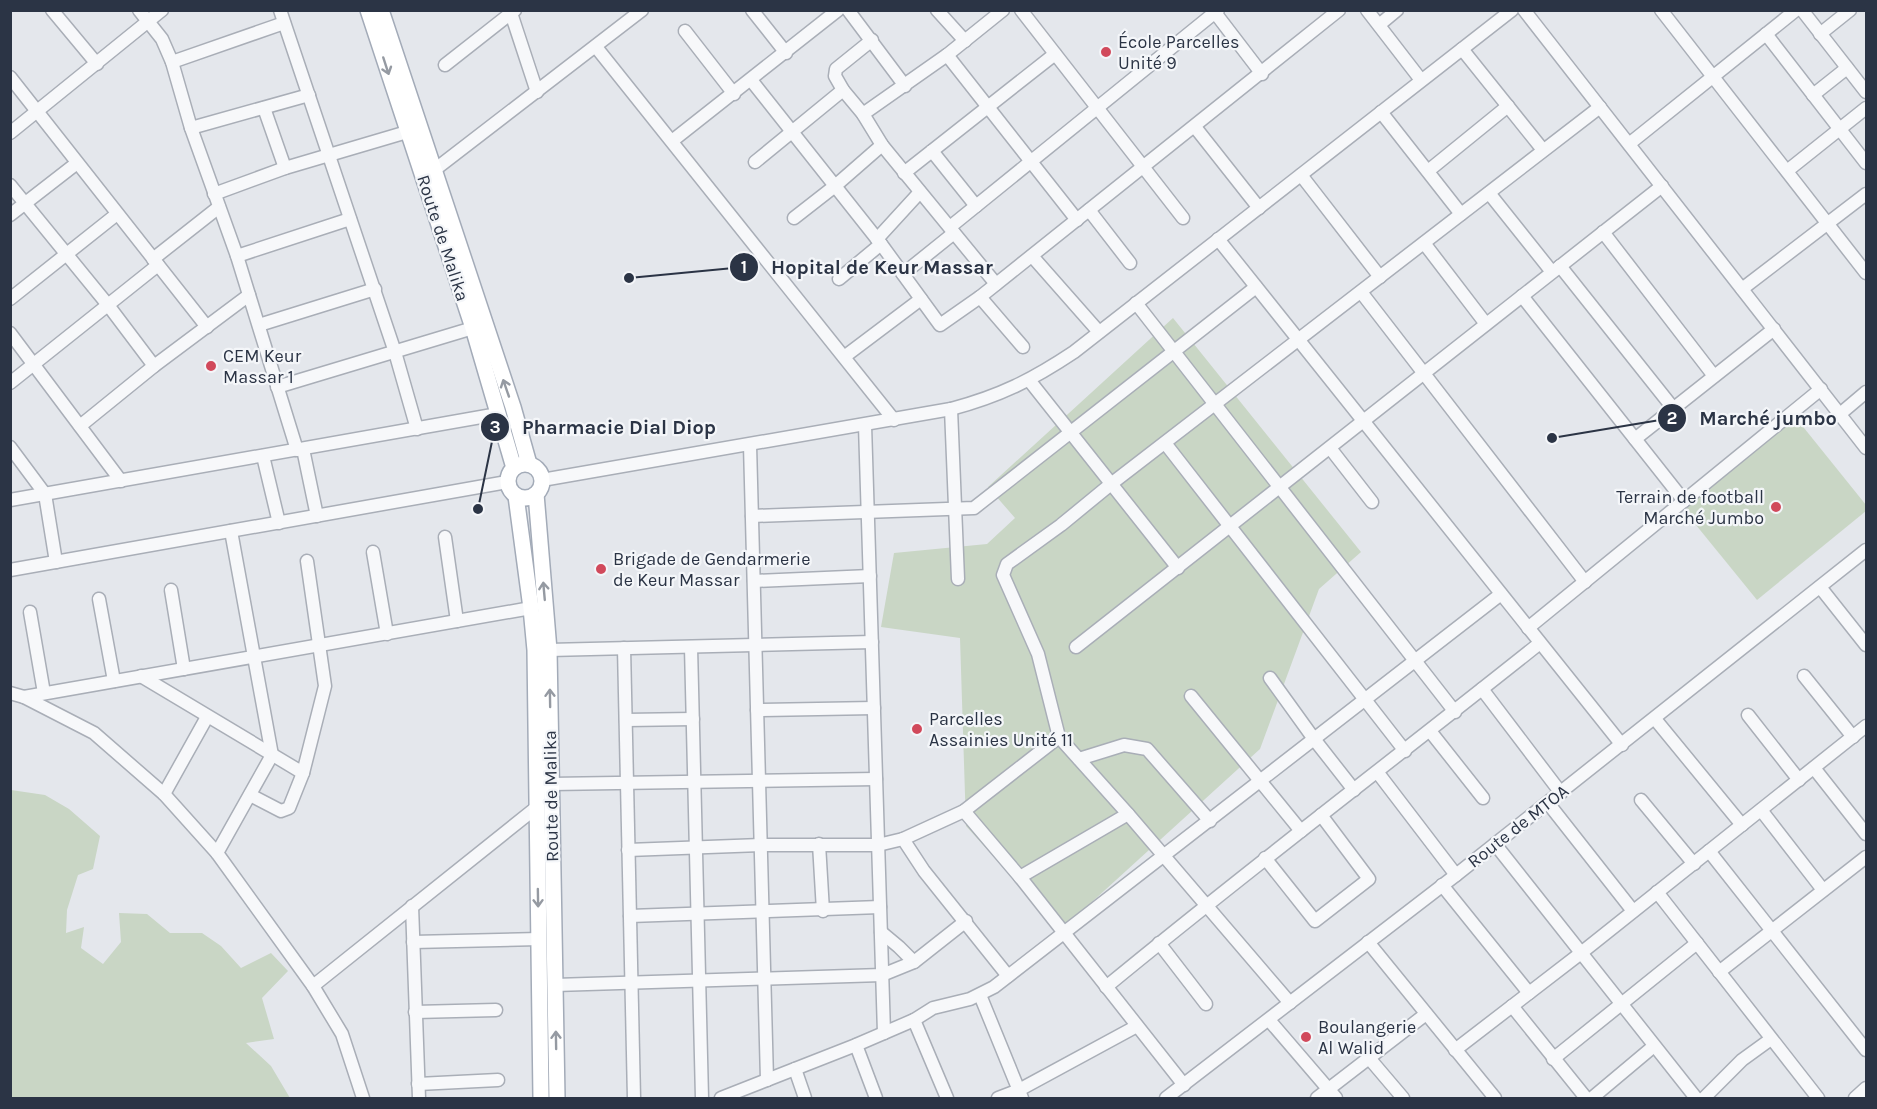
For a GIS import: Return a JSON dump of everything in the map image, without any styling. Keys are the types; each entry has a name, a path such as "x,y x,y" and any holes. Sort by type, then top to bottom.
{"main road":[{"name":"Route de Malika","path":"368,10 473,328 514,468"},
{"name":"Route de Malika","path":"381,10 513,407 529,464"},
{"path":"529,464 538,470 542,485 536,494 526,498 516,496 509,488 508,477 518,465 529,464"},
{"name":"Route de Malika","path":"536,494 549,650 556,1098"},
{"name":"Route de Malika","path":"516,496 535,650 541,1098"}],"street":[{"path":"52,10 97,63"},
{"path":"139,10 166,46 172,62 191,128 237,256 277,387 300,449 317,516"},
{"path":"10,133 162,10"},
{"path":"280,10 375,289 417,429"},
{"path":"433,171 642,10"},
{"path":"752,10 786,52"},
{"path":"672,141 838,10"},
{"path":"848,10 905,86"},
{"path":"936,10 965,41"},
{"path":"863,114 947,55 1003,10"},
{"path":"1021,10 1183,218"},
{"path":"751,80 879,241 940,325 980,297 1340,10"},
{"path":"1366,10 1421,80"},
{"path":"1379,25 1397,10"},
{"path":"542,480 951,409 999,394 1029,380 1074,352 1512,10"},
{"path":"1524,10 1866,448"},
{"path":"1660,10 1866,273"},
{"path":"1629,144 1796,10"},
{"path":"1802,10 1866,92"},
{"path":"1820,34 1850,10"},
{"path":"903,274 976,206 1215,11 1262,74"},
{"path":"445,64 512,12 537,92"},
{"path":"172,62 284,23"},
{"path":"685,31 734,94"},
{"path":"1766,34 1840,129 1864,155"},
{"path":"872,40 836,69 835,76 882,145 996,284"},
{"path":"596,47 894,420"},
{"path":"1462,49 1543,150"},
{"path":"904,173 1055,54"},
{"path":"947,55 1077,220"},
{"path":"1813,95 1847,68"},
{"path":"10,77 207,327"},
{"path":"755,162 843,90"},
{"path":"191,128 309,95"},
{"path":"1428,171 1508,106"},
{"path":"1290,1003 1059,737 1038,654 1003,576 1007,564 1061,525 1600,107"},
{"path":"264,108 285,168"},
{"path":"1786,171 1866,108"},
{"path":"1381,112 1461,214"},
{"path":"1195,127 1259,207"},
{"path":"214,194 285,168 407,132"},
{"path":"794,218 882,145"},
{"path":"932,151 976,206"},
{"path":"10,215 77,163"},
{"path":"1301,174 1380,277"},
{"path":"10,185 108,305 154,366"},
{"path":"1076,647 1662,186"},
{"path":"839,279 879,241 920,192"},
{"path":"1489,193 1673,408"},
{"path":"1742,289 1866,194"},
{"path":"10,383 108,305 219,207"},
{"path":"1089,210 1130,263"},
{"path":"10,299 117,214"},
{"path":"237,256 350,219"},
{"path":"1603,232 1714,376"},
{"path":"1218,239 1622,745"},
{"path":"1424,243 1486,324"},
{"path":"1032,256 1099,332"},
{"path":"752,516 974,508 1256,287"},
{"path":"259,325 375,289"},
{"path":"1361,292 1585,582"},
{"path":"80,426 154,366 249,295"},
{"path":"1522,296 1684,501"},
{"path":"980,297 1023,346"},
{"path":"844,357 921,298"},
{"path":"1136,303 1455,712"},
{"path":"277,387 473,328"},
{"path":"1635,439 1774,329"},
{"path":"10,333 121,481"},
{"path":"1029,380 1178,568"},
{"path":"1528,628 1821,389"},
{"path":"1840,414 1866,392"},
{"path":"951,409 958,579"},
{"path":"10,500 498,414"},
{"path":"865,425 884,1033"},
{"path":"1165,443 1405,751"},
{"path":"750,445 767,1080"},
{"path":"10,447 45,494 57,562"},
{"path":"1330,448 1372,502"},
{"path":"263,456 279,523"},
{"path":"10,570 507,482"},
{"path":"217,853 272,755 231,531"},
{"path":"445,537 457,621"},
{"name":"Route de MTOA","path":"1166,1098 1561,793 1866,550"},
{"path":"374,552 387,634"},
{"path":"249,795 281,811 285,811 290,806 303,773 325,686 307,561"},
{"path":"754,581 870,576"},
{"path":"1820,587 1866,645"},
{"path":"171,590 184,669"},
{"path":"724,1098 884,1033 914,1020 933,1008 980,995 1210,821 1501,594"},
{"path":"99,599 114,681"},
{"path":"24,697 531,608"},
{"path":"30,612 44,693"},
{"path":"549,650 872,642"},
{"path":"1106,987 1265,858 1378,773 1540,643"},
{"path":"691,647 702,1098"},
{"path":"624,648 634,1098"},
{"path":"1804,675 1853,737"},
{"path":"141,676 303,773"},
{"path":"1270,678 1354,790"},
{"path":"1482,689 1561,793"},
{"path":"10,693 24,697 94,733 164,794 217,853 313,986 342,1034 363,1098"},
{"path":"1191,696 1301,831"},
{"path":"757,710 874,708"},
{"path":"1748,715 1799,780"},
{"path":"164,794 207,717"},
{"path":"1655,718 1742,825"},
{"path":"626,720 693,719"},
{"path":"1455,1050 1694,864 1866,726"},
{"path":"1430,731 1482,798"},
{"path":"628,850 761,845 878,845 903,839 964,811 1059,737"},
{"path":"1079,759 1124,745 1147,749 1210,821"},
{"path":"1814,768 1866,834"},
{"path":"1378,773 1456,875"},
{"path":"551,784 876,779"},
{"path":"1641,800 1694,864"},
{"path":"1548,803 1634,911"},
{"path":"313,986 537,807"},
{"path":"1761,810 1823,890"},
{"path":"964,811 1184,1085"},
{"path":"1020,878 1128,814"},
{"path":"1265,858 1315,921 1369,879 1321,815"},
{"path":"903,839 924,871 1008,976"},
{"path":"819,844 823,911"},
{"path":"1495,844 1696,1098"},
{"path":"1709,851 1866,1050"},
{"path":"1719,972 1866,857"},
{"path":"1443,885 1529,993"},
{"path":"1657,892 1815,1098"},
{"path":"412,906 418,1098"},
{"path":"630,916 880,908"},
{"path":"555,985 882,975 914,962 966,921"},
{"path":"880,932 914,962"},
{"path":"413,942 539,939"},
{"path":"1368,942 1495,1098"},
{"path":"1159,943 1206,1004"},
{"path":"1553,1059 1697,943"},
{"path":"980,995 1020,1094"},
{"path":"1512,1006 1586,1098"},
{"path":"415,1012 496,1010"},
{"path":"1317,1098 1333,1094 1369,1058 1426,1014"},
{"path":"914,1020 947,1098"},
{"path":"1269,1020 1333,1094"},
{"path":"998,1098 1020,1094 1137,1026"},
{"path":"1704,1098 1742,1060 1771,1039"},
{"path":"856,1045 876,1098"},
{"path":"1592,1098 1654,1046"},
{"path":"1369,1058 1403,1098"},
{"path":"795,1069 805,1098"},
{"path":"418,1084 498,1080"},
{"path":"1855,1098 1866,1089"}],"green space":[{"path":"1173,318 1361,552 1319,589 1260,749 1060,931 966,826 960,638 881,627 894,553 987,544 1015,518 988,487"},
{"name":"Terrain de football Marché Jumbo","path":"1796,418 1866,505 1866,511 1757,600 1683,509"},
{"path":"11,790 45,795 69,809 100,836 93,869 78,875 67,910 66,933 84,927 81,948 103,964 121,942 119,913 147,914 170,933 202,933 221,946 241,968 271,953 288,971 262,998 274,1039 246,1043 271,1066 290,1098 11,1098"}],"place":[{"name":"École Parcelles Unité 9","path":"1106,52"},
{"name":"Hopital de Keur Massar","path":"629,278"},
{"name":"CEM Keur Massar 1","path":"211,366"},
{"name":"Marché jumbo","path":"1552,438"},
{"name":"Terrain de football Marché Jumbo","path":"1776,507"},
{"name":"Pharmacie Dial Diop","path":"478,509"},
{"name":"Brigade de Gendarmerie de Keur Massar","path":"601,569"},
{"name":"Parcelles Assainies Unité 11","path":"917,729"},
{"name":"Boulangerie Al Walid","path":"1306,1037"}]}
